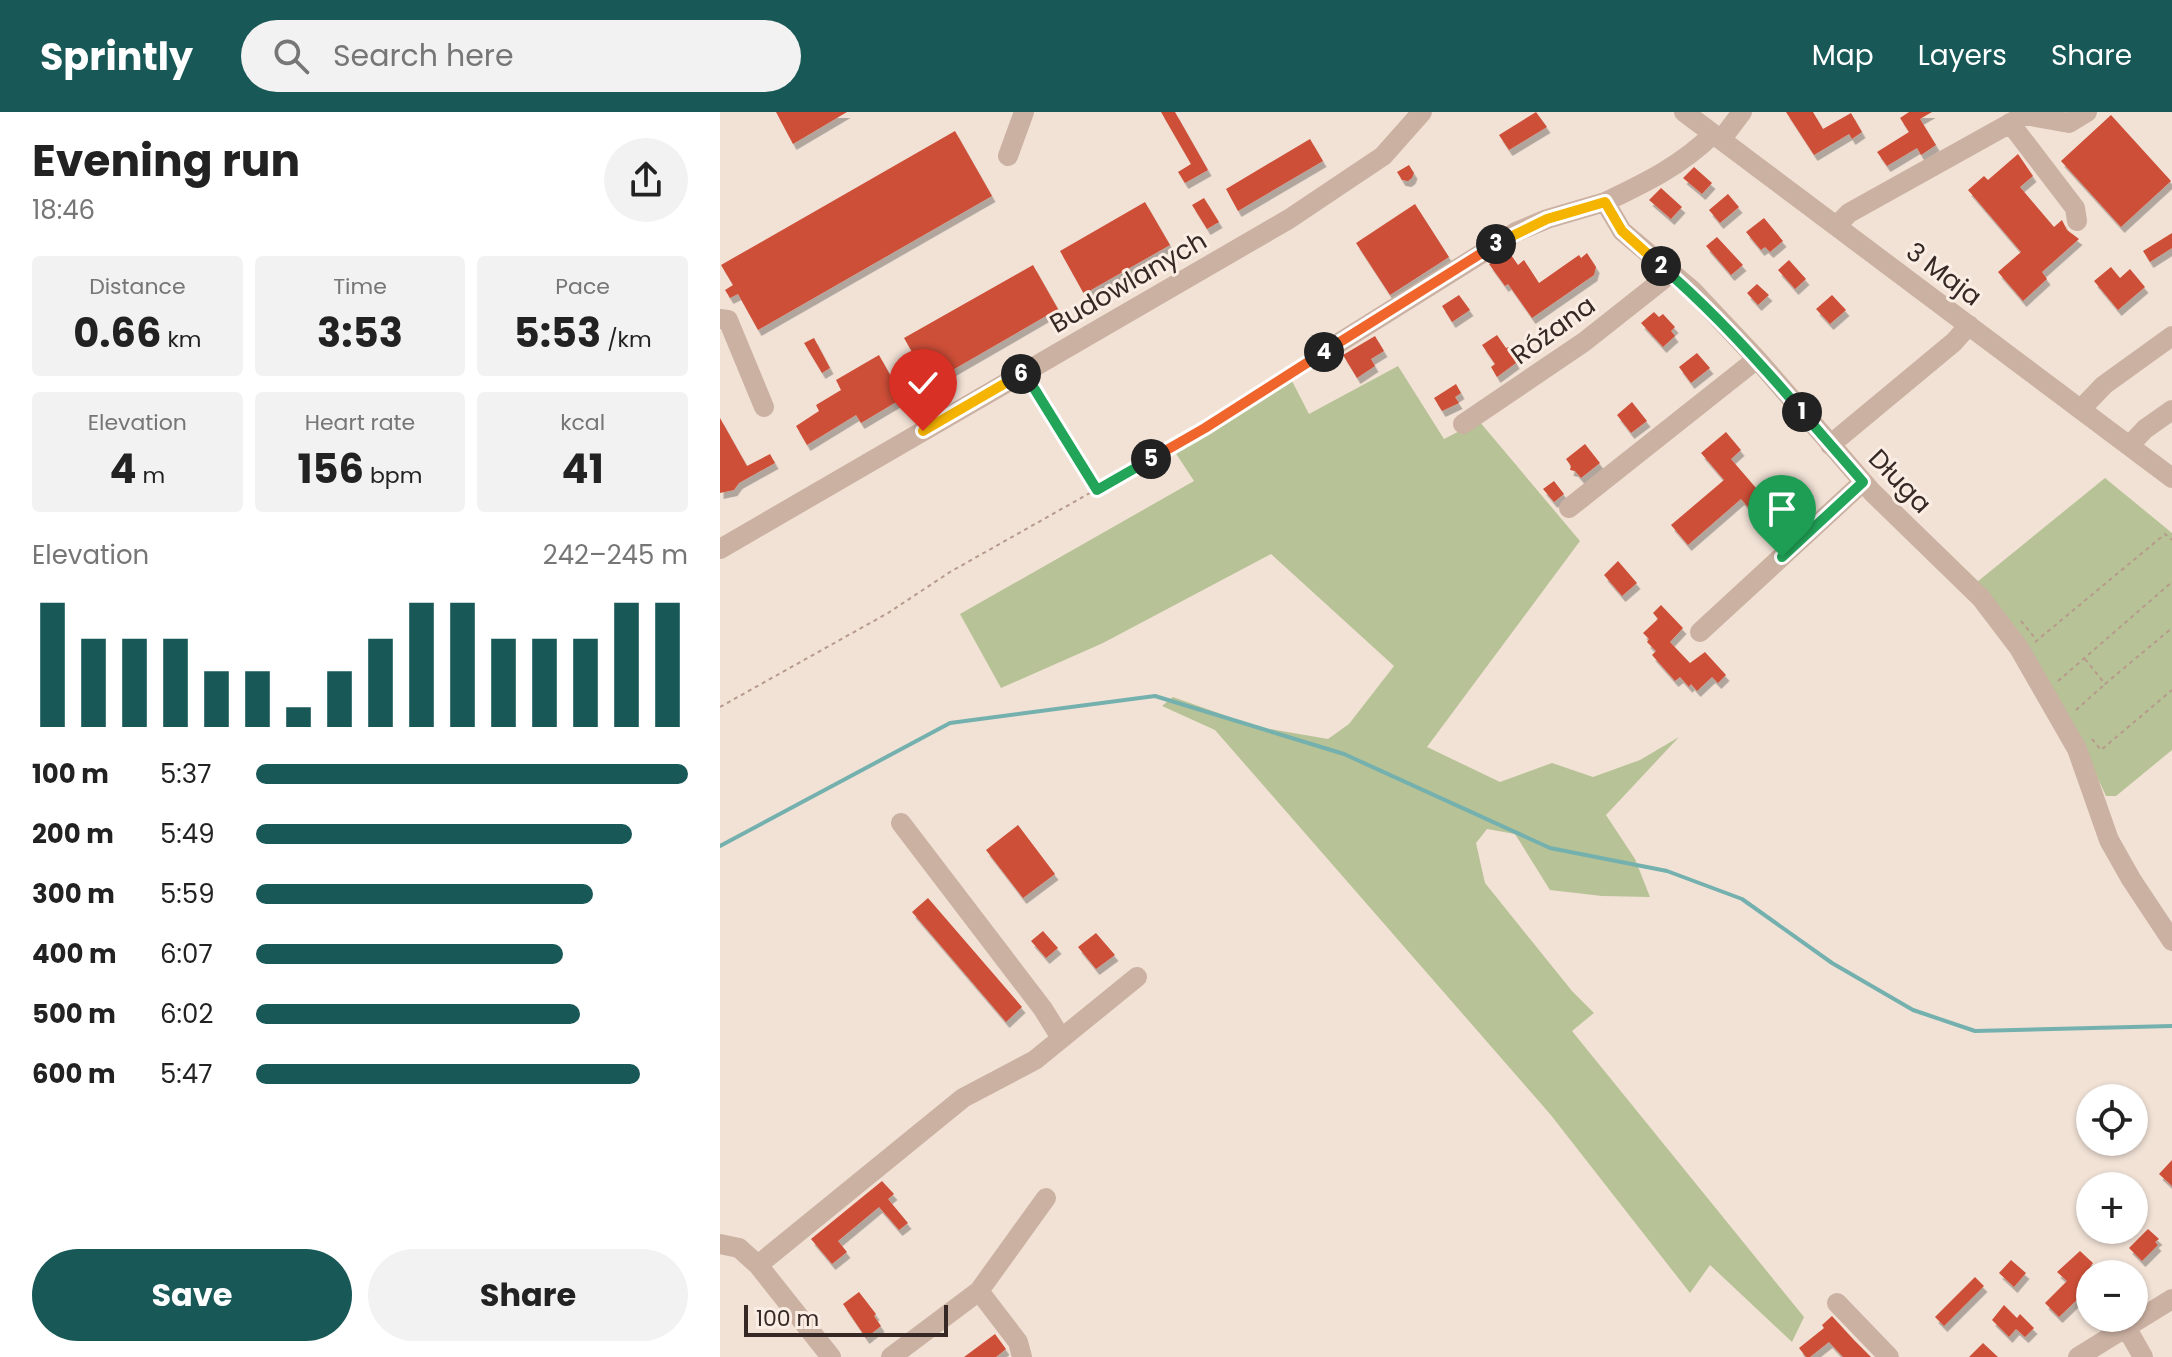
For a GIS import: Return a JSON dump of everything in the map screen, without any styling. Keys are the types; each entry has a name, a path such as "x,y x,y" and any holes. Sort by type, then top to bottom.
{"street":[{"path":"1008,156 1024,112"},
{"name":"Budowlanych","path":"720,549 1289,219 1383,156 1422,112"},
{"name":"3 Maja","path":"1684,112 2172,478"},
{"path":"1326,351 1516,232 1547,219 1605,202 1645,183 1717,137 1742,112"},
{"path":"1836,226 1849,213 2025,115 2069,123 2087,112"},
{"path":"2010,123 2075,208 2077,221"},
{"name":"Długa","path":"1605,202 1622,231 1693,291 1757,359 1863,482 1981,598 2021,652 2077,749 2109,840 2172,941"},
{"name":"Różana","path":"1463,424 1584,342 1670,274"},
{"path":"720,319 728,320 764,407"},
{"path":"1830,445 1954,342 1969,325"},
{"path":"2081,409 2104,385 2172,336"},
{"path":"1569,508 1757,359"},
{"path":"2130,445 2145,429 2172,410"},
{"path":"1700,632 1863,482"},
{"path":"901,823 1043,1009 1061,1038"},
{"path":"758,1265 963,1098 1035,1060 1137,977"},
{"path":"891,1357 979,1291 1046,1198"},
{"path":"720,1244 739,1248 758,1265 831,1357"},
{"path":"979,1291 1018,1342 1022,1357"},
{"path":"2148,1314 2172,1299"},
{"path":"1837,1303 1889,1357"},
{"path":"2078,1357 2118,1332"},
{"path":"2129,1332 2143,1357"}],"path":[{"path":"720,707 1205,428 1326,351"},
{"path":"1024,372 1097,490"},
{"path":"2021,652 2165,534 2172,540"},
{"path":"2058,682 2172,582"},
{"path":"2072,714 2172,628"},
{"path":"2085,658 2105,684"},
{"path":"2091,738 2101,750 2172,690"}],"green space":[{"path":"1398,366 1444,439 1479,421 1580,541 1427,747 1500,782 1552,763 1593,777 1640,760 1679,737 1606,815 1635,859 1650,897 1550,890 1515,834 1487,829 1476,843 1485,883 1572,991 1594,1013 1572,1031 1804,1317 1792,1342 1710,1265 1690,1293 1550,1114 1215,730 1162,706 1173,697 1258,727 1328,739 1349,724 1394,666 1271,554 1103,643 1001,688 960,614 1194,481 1175,452 1292,381 1309,414"},
{"path":"2105,478 2172,533 2172,750 2116,796 2106,796 2081,743 1977,582"}],"building":[{"path":"776,112 847,112 793,144"},
{"path":"1161,112 1175,112 1208,170 1185,183 1178,172 1191,164"},
{"path":"1536,112 1547,127 1509,150 1499,135"},
{"path":"1786,112 1813,112 1823,129 1851,113 1862,132 1852,139 1849,134 1814,155"},
{"path":"1909,112 1932,112 1920,119 1936,145 1921,155 1917,148 1887,166 1877,152 1909,132 1900,118"},
{"path":"2111,115 2171,181 2121,227 2061,161"},
{"path":"955,131 992,196 758,330 738,294 730,298 725,290 733,285 721,265"},
{"path":"1310,139 1323,161 1238,211 1226,189"},
{"path":"2018,154 2033,176 2020,187 2054,227 2062,220 2067,230 2079,239 2042,272 2047,279 2023,301 1998,272 2021,252 1968,190 1984,176 1988,180"},
{"path":"1409,165 1414,173 1412,178 1402,180 1397,172"},
{"path":"1694,167 1712,183 1702,194 1683,178"},
{"path":"1661,188 1682,207 1671,219 1649,200"},
{"path":"1728,194 1739,207 1720,223 1709,210"},
{"path":"1204,198 1219,222 1207,229 1192,205"},
{"path":"1145,202 1170,245 1084,294 1060,251"},
{"path":"1415,204 1449,257 1390,295 1356,243"},
{"path":"1764,218 1783,241 1770,252 1765,247 1761,250 1746,232"},
{"path":"2172,233 2172,248 2150,262 2143,251"},
{"path":"1717,237 1743,265 1731,275 1706,246"},
{"path":"1509,252 1518,265 1524,260 1539,283 1579,255 1581,258 1587,253 1596,267 1594,275 1532,318 1508,284 1505,286 1489,264"},
{"path":"1789,260 1806,279 1795,289 1778,270"},
{"path":"1033,265 1058,309 930,383 904,338"},
{"path":"2111,267 2120,278 2130,269 2145,287 2118,310 2094,281"},
{"path":"1757,284 1769,295 1758,305 1747,293"},
{"path":"1459,295 1470,310 1452,322 1442,306"},
{"path":"1832,295 1846,310 1830,324 1816,309"},
{"path":"1654,312 1659,317 1663,314 1675,327 1671,331 1675,336 1663,347 1641,323"},
{"path":"1497,335 1506,348 1509,347 1516,363 1497,377 1491,367 1495,364 1482,345"},
{"path":"1375,336 1384,351 1371,359 1375,366 1357,378 1343,355"},
{"path":"814,338 830,368 822,373 804,343"},
{"path":"1697,353 1710,368 1691,383 1679,367"},
{"path":"879,355 903,398 861,423 856,415 807,445 796,426 819,411 816,405 841,390 836,380"},
{"path":"1456,384 1461,393 1455,397 1459,403 1442,411 1434,398"},
{"path":"1632,402 1647,421 1631,433 1617,415"},
{"path":"720,418 747,466 770,454 775,463 739,483 734,490 720,493"},
{"path":"1726,432 1741,450 1731,459 1769,503 1755,515 1741,499 1688,545 1671,525 1724,480 1701,453"},
{"path":"1585,444 1600,463 1581,478 1570,470 1566,459"},
{"path":"1554,481 1564,494 1554,502 1543,489"},
{"path":"1618,561 1637,583 1622,596 1604,575"},
{"path":"1661,605 1683,628 1670,642 1690,663 1705,652 1726,675 1718,683 1712,677 1697,691 1680,677 1675,681 1652,655 1656,651 1643,633 1658,619 1653,613"},
{"path":"1018,825 1055,874 1023,898 986,850"},
{"path":"928,898 1022,1007 1006,1022 912,912"},
{"path":"1043,931 1058,948 1046,958 1031,941"},
{"path":"1096,933 1115,955 1096,969 1078,947"},
{"path":"2172,1160 2172,1186 2159,1174"},
{"path":"882,1181 894,1194 888,1199 908,1223 899,1230 879,1207 838,1241 847,1252 832,1264 811,1239"},
{"path":"2148,1229 2159,1239 2155,1242 2158,1245 2143,1260 2129,1248 2133,1244 2148,1244"},
{"path":"2080,1251 2090,1260 2076,1260 2076,1301 2059,1317 2045,1303 2067,1281 2057,1272"},
{"path":"2011,1260 2026,1273 2014,1287 1999,1273"},
{"path":"1975,1277 1984,1286 1944,1326 1935,1317"},
{"path":"859,1292 881,1326 866,1338 843,1304"},
{"path":"2004,1305 2017,1318 2020,1314 2034,1328 2025,1337 2016,1329 2009,1337 1992,1320"},
{"path":"1832,1316 1871,1357 1843,1357 1829,1342 1806,1357 1799,1348 1824,1328 1822,1325"},
{"path":"995,1334 1006,1349 996,1357 964,1357"},
{"path":"1983,1343 1998,1357 1969,1357"}],"waterway":[{"path":"720,846 950,723 1155,696 1344,754 1550,848 1667,871 1742,899 1832,963 1913,1010 1975,1031 2172,1026"}],"route":[{"path":"923,431 1024,372 1097,490 1205,428 1516,232 1547,219 1605,202 1622,231 1693,291 1757,359 1863,482 1782,557"}]}
